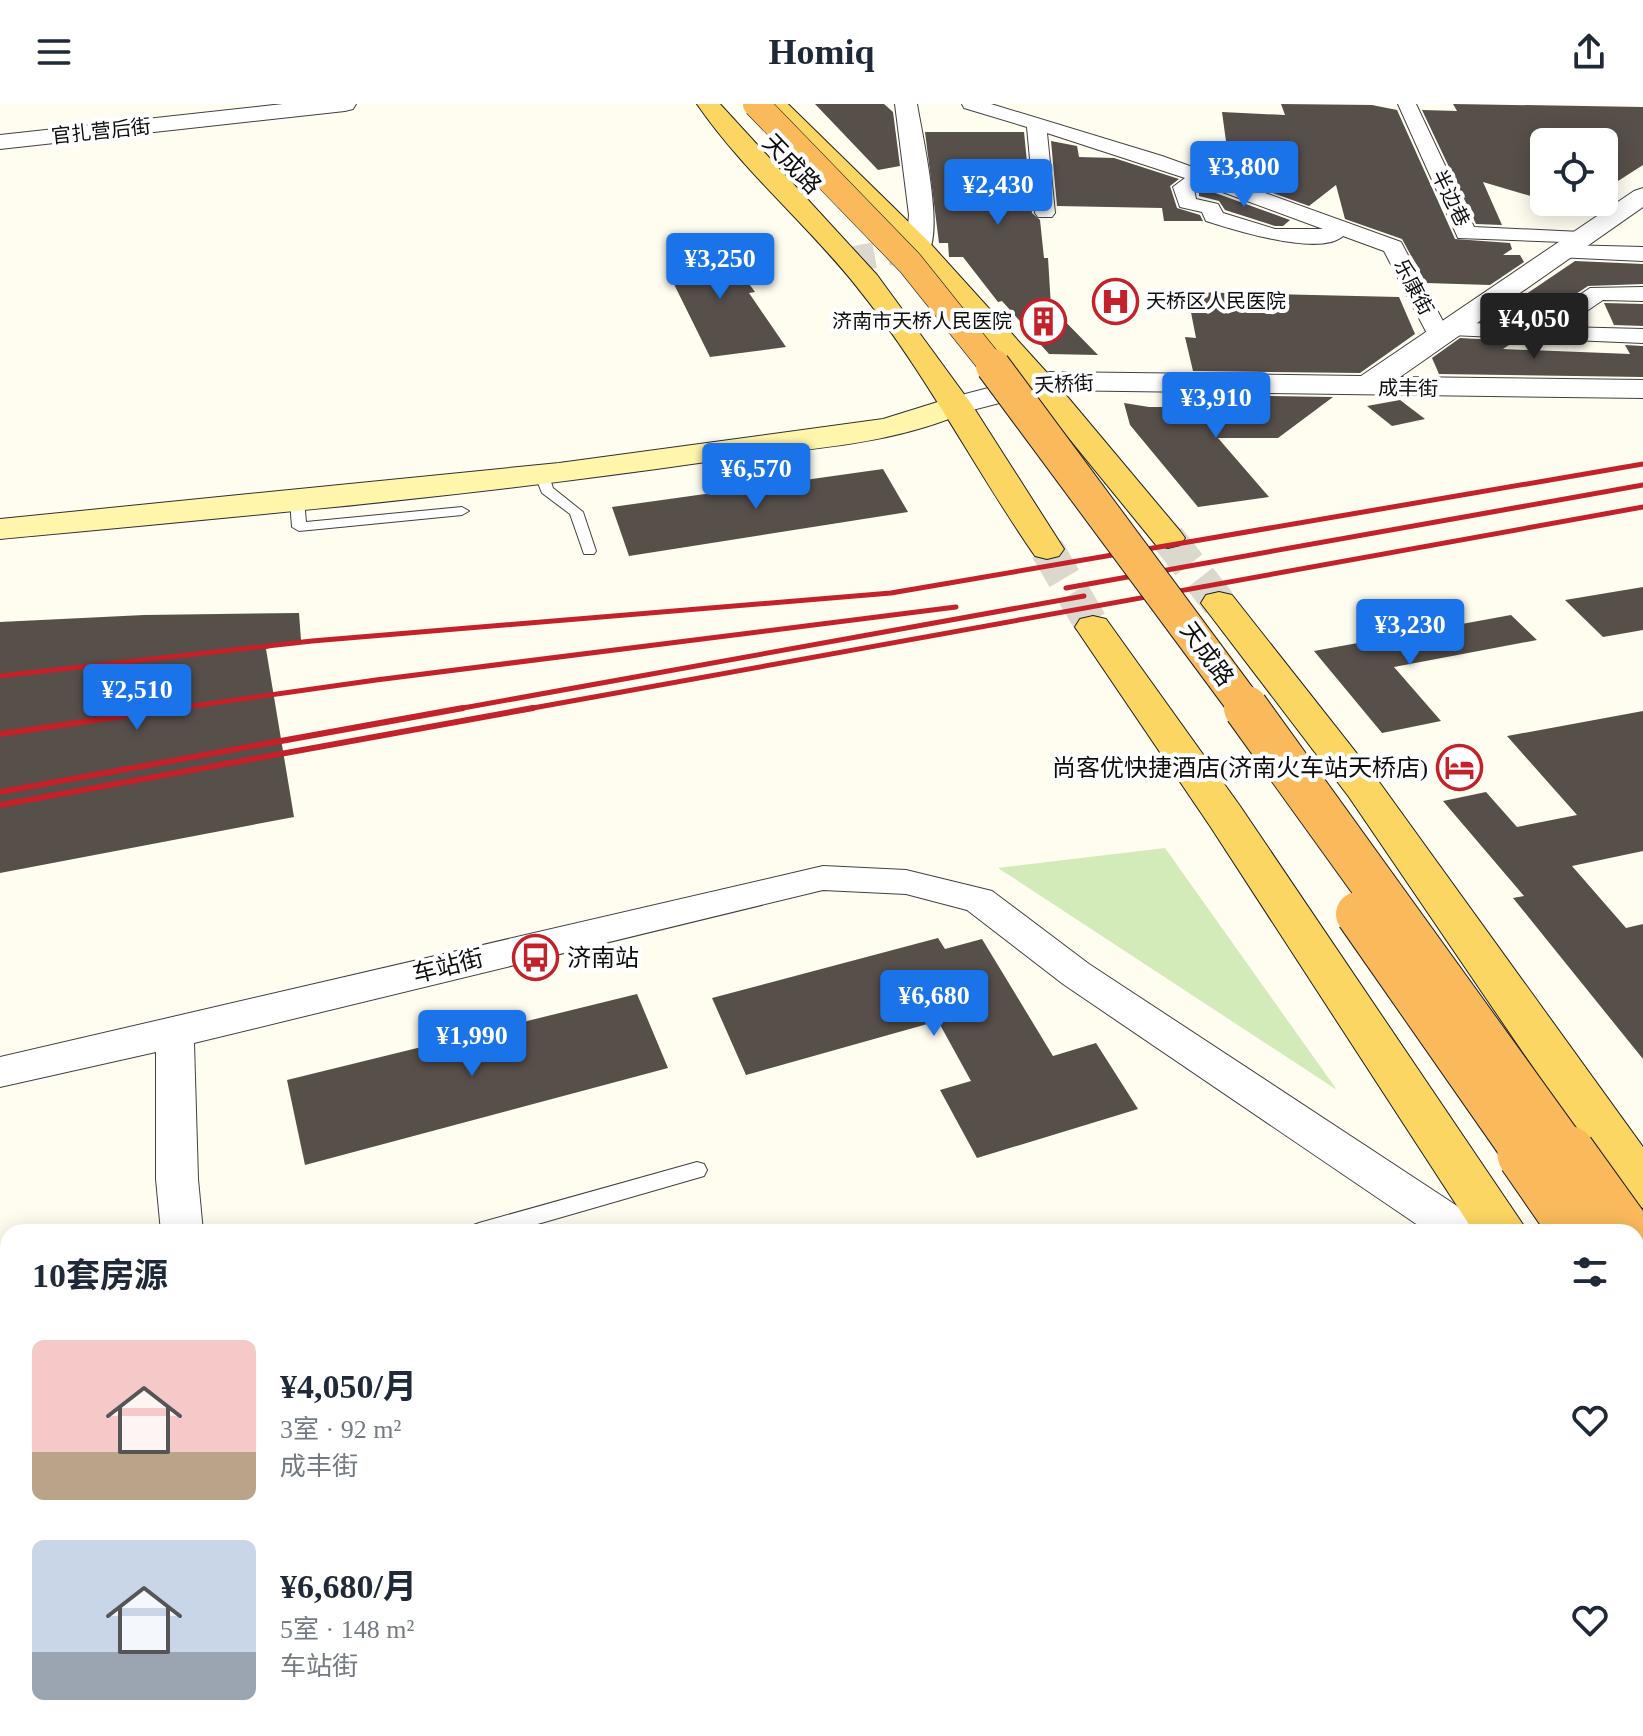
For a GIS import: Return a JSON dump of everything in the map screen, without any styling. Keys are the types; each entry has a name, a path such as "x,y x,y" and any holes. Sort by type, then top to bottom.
{"highway":[{"name":"天成路","path":"737,104 779,153 899,275 972,371 1194,677 1574,1224"},
{"name":"天成路","path":"756,104 906,256 958,319 1269,739 1617,1224"}],"main road":[{"name":"天成路","path":"708,104 867,281 957,405 1047,549"},
{"name":"天成路","path":"775,104 919,247 1039,382 1168,538"},
{"path":"0,517 327,486 688,442 927,404 957,405"},
{"path":"0,529 297,500 704,453 897,424 936,416 957,405"},
{"name":"天成路","path":"1219,603 1363,788 1643,1187"},
{"path":"1093,627 1225,816 1497,1224"}],"street":[{"name":"官扎营后街","path":"0,132 279,104"},
{"name":"官扎营后街","path":"0,142 345,104"},
{"path":"906,104 922,215 919,247"},
{"name":"乐康街","path":"971,104 1155,160 1393,247 1447,333"},
{"name":"半边巷","path":"1407,104 1466,233 1572,245"},
{"path":"1036,124 1045,213"},
{"path":"1188,183 1183,187 1187,203 1211,208 1213,217 1274,235 1360,235"},
{"path":"1365,387 1643,196"},
{"path":"1572,245 1643,254"},
{"path":"1538,333 1598,293 1643,294"},
{"path":"1447,333 1643,336"},
{"name":"天桥街","path":"957,405 1039,382 1365,387"},
{"name":"成丰街","path":"1365,387 1643,389"},
{"name":"车站街","path":"0,1072 823,878 906,882 979,900 1076,974 1450,1224"},
{"path":"175,1033 177,1179 181,1224"}],"lane":[{"path":"541,473 547,490 576,512 589,551"},
{"path":"297,500 299,527 462,511"},
{"path":"507,1224 697,1170"}],"green space":[{"path":"1165,848 1337,1090 998,868"}],"building":[{"path":"815,104 884,104 893,112 900,166 878,170"},
{"path":"1281,104 1372,105 1397,110 1455,239 1510,243 1512,249 1503,255 1520,255 1524,262 1490,285 1426,283 1402,239 1345,219 1336,185 1309,206 1231,178 1222,112 1285,115"},
{"path":"1453,104 1643,107 1643,165 1618,181 1618,128 1530,128 1530,196 1483,182 1502,225 1476,224 1422,110 1457,111"},
{"path":"925,132 1024,132 1032,213 1040,220 1044,258 1048,258 1051,307 1098,355 1049,354 1002,301 998,302 963,257 949,257 948,243 939,243"},
{"path":"1051,141 1077,146 1079,157 1114,158 1179,179 1170,186 1177,208 1200,215 1203,221 1164,221 1162,208 1057,206"},
{"path":"1199,187 1290,220 1283,226 1275,226 1225,210 1219,201 1199,196"},
{"path":"718,241 755,292 749,293 786,347 710,357 667,270 677,246"},
{"path":"1575,261 1643,264 1643,284 1588,286 1532,323 1486,321"},
{"path":"1187,292 1399,297 1415,334 1360,373 1193,371 1185,337 1196,338"},
{"path":"1604,303 1643,304 1643,326 1614,325"},
{"path":"1460,338 1515,341 1503,349 1630,354 1625,345 1643,346 1643,377 1439,374 1432,358"},
{"path":"1198,395 1333,397 1278,438 1218,438 1269,497 1198,507 1130,425 1124,403 1149,407 1201,407"},
{"path":"1400,400 1425,419 1392,426 1367,406"},
{"path":"883,469 908,512 629,556 612,507"},
{"path":"1643,587 1643,630 1603,637 1565,600"},
{"path":"299,613 301,640 266,649 294,817 0,873 0,622 144,615"},
{"path":"1511,615 1537,640 1394,667 1441,721 1382,733 1314,651"},
{"path":"1643,711 1643,851 1572,866 1626,928 1643,924 1643,1059 1513,898 1524,896 1443,801 1486,792 1517,827 1577,815 1507,736"},
{"path":"938,938 945,949 982,939 1053,1056 1096,1043 1138,1109 977,1158 940,1090 971,1081 938,1021 746,1075 712,998"},
{"path":"637,994 668,1068 305,1165 287,1080"}],"tunnel":[{"path":"849,260 919,247"},
{"path":"1168,538 1219,603"},
{"path":"1047,549 1093,627"}],"railway":[{"path":"0,676 312,641 891,593 1643,464"},
{"path":"1066,588 1643,485"},
{"path":"524,710 1643,507"},
{"path":"452,710 1084,596"},
{"path":"176,708 376,680 956,607"},
{"path":"0,734 176,708"},
{"path":"165,710 176,708"},
{"path":"0,792 463,708"},
{"path":"524,710 533,708"},
{"path":"0,805 524,710"}],"place":[{"name":"天桥区人民医院","path":"1115,301"},
{"name":"济南市天桥人民医院","path":"1043,321"},
{"name":"尚客优快捷酒店(济南火车站天桥店)","path":"1459,768"},
{"name":"济南站","path":"536,958"}]}
